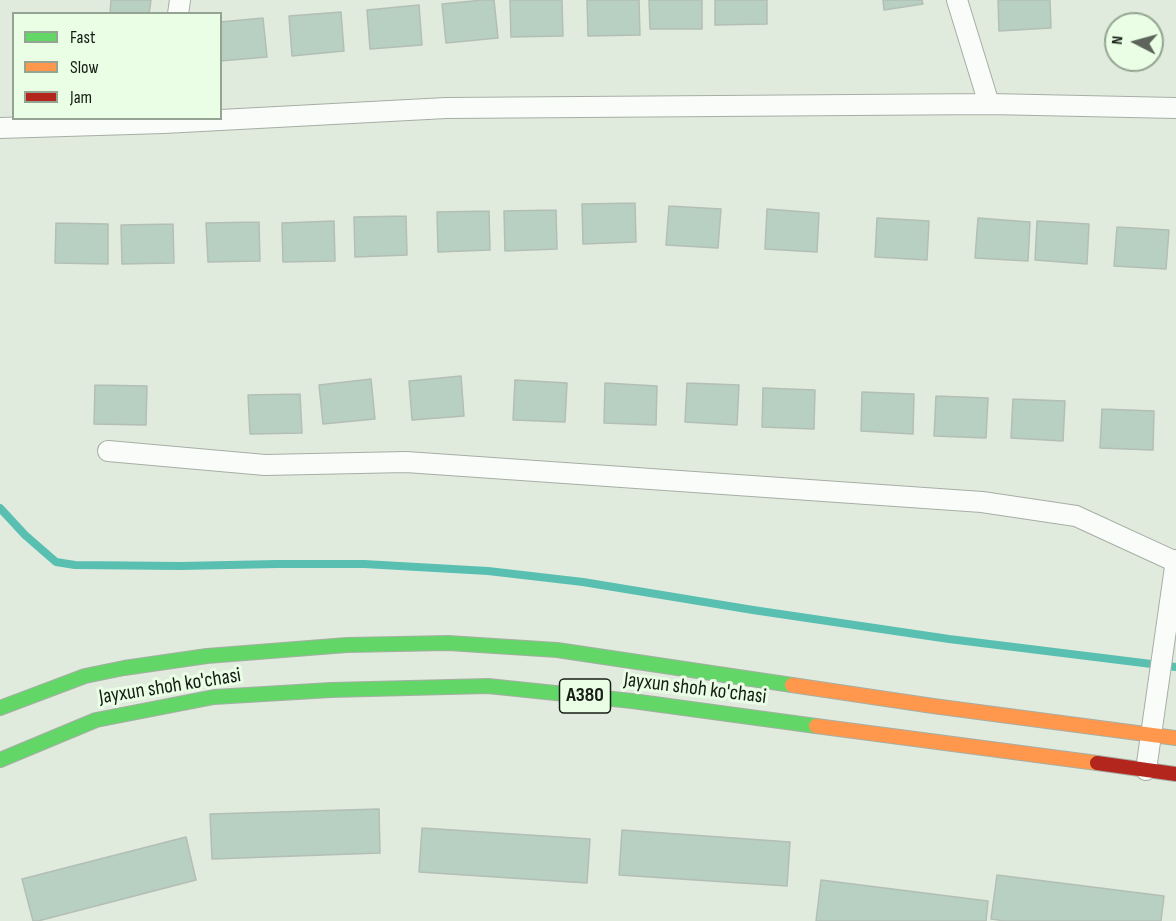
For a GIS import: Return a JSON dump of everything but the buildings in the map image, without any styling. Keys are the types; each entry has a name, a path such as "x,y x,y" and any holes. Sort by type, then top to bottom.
{"highway":[{"name":"Jayxun shoh ko'chasi","path":"0,708 85,676 136,666 207,656 347,645 448,643 557,650 933,706 1176,738"},
{"name":"Jayxun shoh ko'chasi","path":"0,760 96,720 214,697 331,690 488,686 632,701 1176,774"}],"street":[{"path":"957,0 989,104"},
{"path":"222,118 446,108 989,104 1176,108"},
{"path":"0,128 186,120"},
{"path":"108,451 265,465 406,462 982,502 1076,516 1176,561 1146,770"}],"waterway":[{"path":"0,508 25,535 56,562 75,565 364,564 488,571 583,582 949,639 1176,667"}],"traffic: fast":[{"path":"0,708 85,676 124,668 207,656 347,645 448,643 557,650 792,685"},
{"path":"0,760 96,720 214,697 331,690 488,686 632,701 816,726"}],"traffic: slow":[{"path":"792,685 1176,738"},
{"path":"816,726 1097,763"}],"traffic: jam":[{"path":"1097,763 1176,774"}]}
